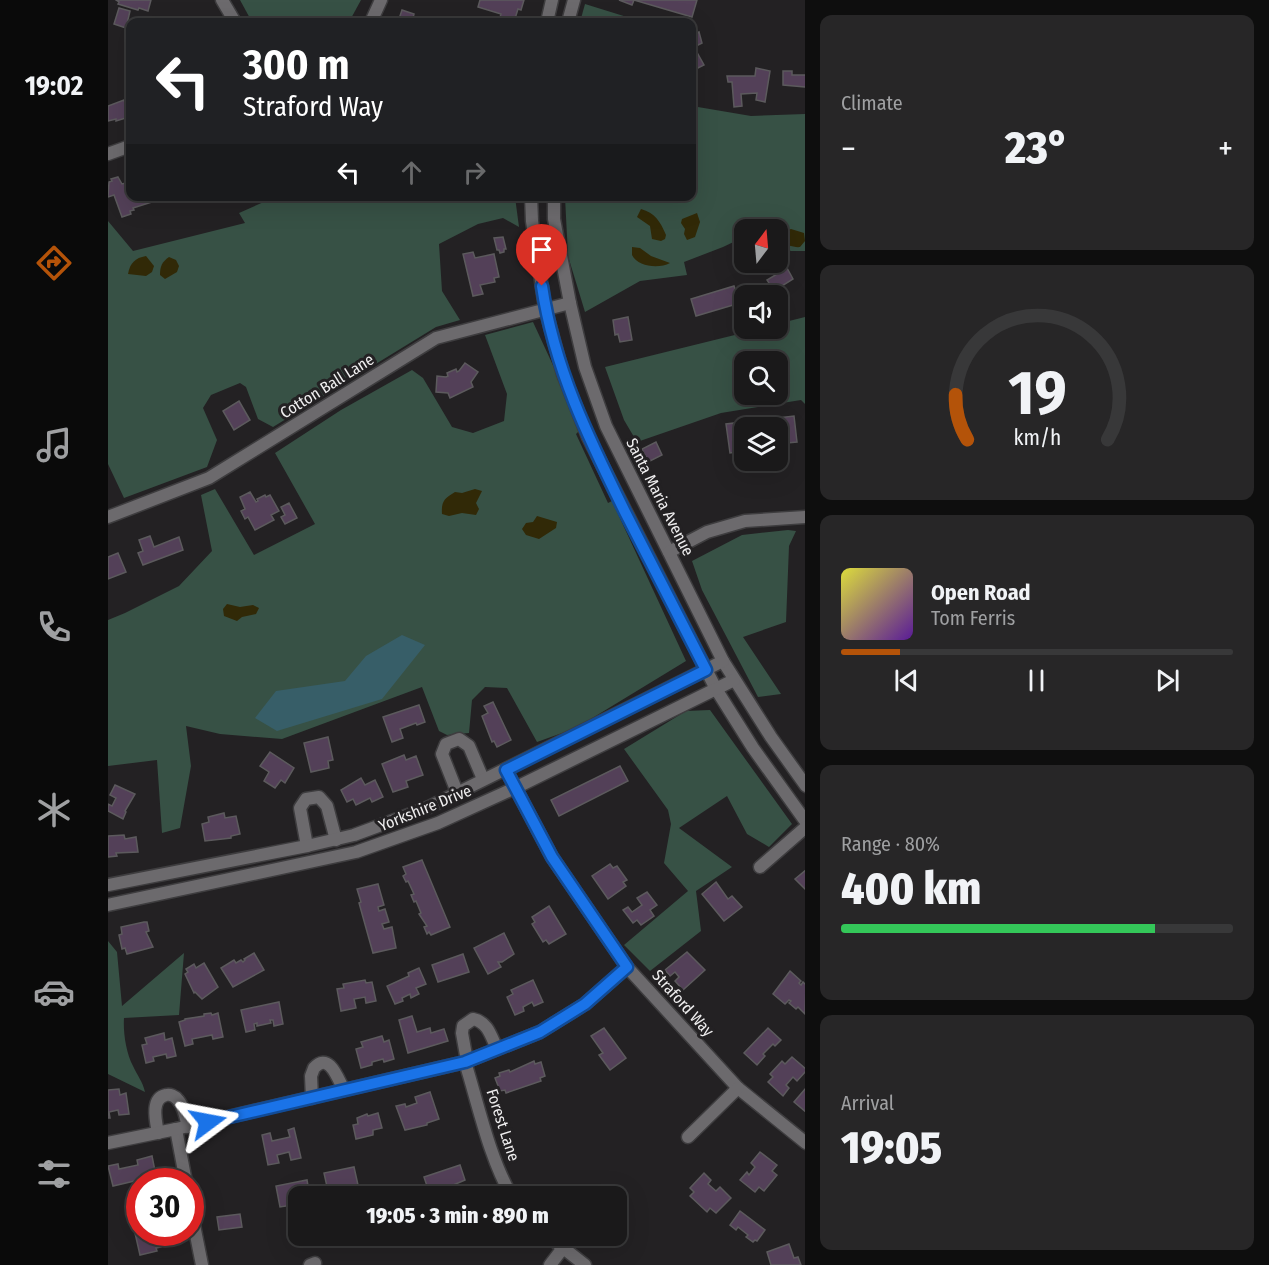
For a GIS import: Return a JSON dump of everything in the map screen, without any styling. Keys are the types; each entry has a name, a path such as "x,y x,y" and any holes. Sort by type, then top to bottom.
{"street":[{"path":"222,0 233,18"},
{"path":"373,18 381,0"},
{"path":"547,18 552,0"},
{"path":"569,18 574,0"},
{"path":"108,154 126,147"},
{"path":"531,201 545,308 563,374 588,438 716,689 753,748 805,821"},
{"name":"Santa Maria Avenue","path":"554,201 554,219 570,303 585,367 606,426 723,661 805,785"},
{"path":"532,220 554,219"},
{"name":"Cotton Ball Lane","path":"108,517 209,478 435,338 570,303"},
{"path":"588,438 606,426"},
{"path":"669,552 707,532 744,521 805,517"},
{"path":"633,528 652,520"},
{"name":"Yorkshire Drive","path":"108,885 336,840 427,808 723,661"},
{"name":"Yorkshire Drive","path":"108,905 356,852 438,823 515,788 734,680"},
{"path":"457,792 442,754 446,744 459,739 470,746 483,779"},
{"name":"Straford Way","path":"506,770 552,857 627,967 738,1088 805,1142"},
{"path":"307,846 300,808 306,799 318,797 327,806 336,840"},
{"path":"760,867 805,828"},
{"path":"181,870 185,890"},
{"path":"108,1143 466,1062 540,1032 585,1004 627,967"},
{"name":"Forest Lane","path":"497,1049 486,1025 480,1020 473,1018 463,1026 466,1062 493,1153 506,1186"},
{"path":"312,1098 311,1076 314,1068 322,1063 327,1063 333,1068 344,1090"},
{"path":"688,1137 738,1088"},
{"path":"158,1133 155,1118 156,1104 159,1098 166,1094 173,1095 180,1101 185,1168"},
{"path":"198,1246 202,1265"},
{"path":"560,1246 585,1265"},
{"path":"550,1265 563,1248"}],"green space":[{"path":"240,0 361,0 351,18 250,18"},
{"path":"585,4 630,18 581,18"},
{"path":"696,107 751,116 805,114 805,251 788,250 788,219 734,219 734,242 684,262 687,275 640,281 585,312 568,256 565,201 696,201"},
{"path":"266,201 516,201 519,227 503,218 478,224 439,244 442,291 460,320 436,327 273,427 258,419 246,387 240,383 211,395 203,408 217,440 207,467 124,498 108,464 108,221 133,251 245,223 239,213"},
{"path":"805,317 805,404 801,400 788,402 788,351 734,351 734,405 770,405 721,413 637,442 624,420 605,367 734,335 734,339 788,339 788,321"},
{"path":"533,322 582,428 576,434 608,503 612,501 686,661 576,728 537,742 507,688 485,687 472,700 469,733 447,735 439,731 422,687 282,739 220,734 186,726 191,766 180,828 162,833 157,760 108,766 108,620 179,586 212,551 201,495 215,489 254,555 315,524 275,453 341,410 412,370 423,378 452,427 473,433 504,421 507,394 485,335"},
{"path":"796,531 789,546 786,622 743,637 781,694 758,697 702,590 692,561 742,535"},
{"path":"710,710 792,824 769,847 747,834 727,796 679,828 732,867 696,891 701,931 650,971 624,945 688,891 664,863 671,824 668,810 624,749 686,711"},
{"path":"108,941 117,952 122,1006 184,953 179,1015 124,1018 128,1055 145,1092 108,1074"}],"sand":[{"path":"641,209 656,218 666,235 665,239 661,241 652,239 650,226 637,217"},
{"path":"697,213 700,222 695,237 687,240 681,223 682,219"},
{"path":"788,230 804,233 805,241 800,247 788,245"},
{"path":"632,247 640,248 651,256 670,263 655,266 639,262 632,255"},
{"path":"146,256 154,266 152,272 146,276 128,274 134,262"},
{"path":"169,257 176,260 179,266 177,272 165,279 160,275 160,269"},
{"path":"475,489 482,491 476,503 479,509 476,515 442,514 444,500 449,496 455,492 462,493"},
{"path":"537,516 557,522 556,528 539,539 526,535 522,529 526,523 533,522"},
{"path":"227,604 240,607 253,605 259,608 256,614 242,617 237,621 224,616 223,609"}],"water":[{"path":"402,635 425,645 382,699 277,731 255,718 276,691 345,681 366,656"}],"building":[{"path":"116,0 151,0 148,11 118,4"},
{"path":"480,0 524,0 515,18 500,18 501,14 478,7"},
{"path":"619,0 634,0 632,5"},
{"path":"634,0 697,0 692,17"},
{"path":"119,8 130,11 128,18 126,18 126,28 114,24"},
{"path":"402,10 414,14 413,18 399,18"},
{"path":"699,32 702,43 696,46 696,34"},
{"path":"696,51 704,65 696,69"},
{"path":"756,68 770,71 765,102 756,100 757,93 741,94 742,106 734,107 732,82 728,82 727,76 755,76"},
{"path":"783,71 792,71 792,75 805,75 805,87 783,85"},
{"path":"124,100 126,118 108,121 108,106"},
{"path":"118,177 122,184 126,183 126,201 152,202 133,208 134,210 130,211 131,214 122,217 114,195 108,197 111,179"},
{"path":"503,237 506,249 500,253 494,238"},
{"path":"473,252 475,258 494,254 499,277 494,278 495,282 480,285 483,294 473,296 463,254"},
{"path":"788,270 793,279 784,285 770,285 767,280 779,273 788,273"},
{"path":"734,286 734,305 696,316 691,299"},
{"path":"628,317 632,340 620,342 618,334 615,335 613,320"},
{"path":"465,363 478,372 471,382 473,387 450,398 448,393 436,392 437,376 446,377 447,373 456,369 457,372"},
{"path":"239,401 250,420 234,430 223,411"},
{"path":"794,416 797,442 788,443 788,417 786,417"},
{"path":"734,423 734,452 730,453 726,424"},
{"path":"656,442 662,455 648,462 642,449"},
{"path":"250,492 256,502 265,495 266,497 270,495 279,511 271,515 274,520 255,530 248,517 245,519 241,511 245,509 240,497"},
{"path":"289,503 297,518 285,524 281,517 285,515 281,507"},
{"path":"150,536 154,547 179,537 183,550 143,565 138,553 143,551 139,540"},
{"path":"118,553 126,572 108,579 108,557"},
{"path":"493,702 511,740 497,747 494,741 492,742 482,716 488,713 484,706"},
{"path":"419,705 425,722 400,729 403,738 392,742 383,717"},
{"path":"328,737 333,760 328,761 329,768 311,772 304,743"},
{"path":"270,752 294,768 285,783 281,780 275,788 264,781 269,772 260,766"},
{"path":"404,755 406,760 416,756 423,775 406,781 408,787 393,792 382,764"},
{"path":"620,766 628,781 559,816 551,800"},
{"path":"361,778 365,785 375,780 383,797 372,802 370,798 356,805 353,799 347,802 341,790"},
{"path":"115,785 135,794 123,819 108,811 108,804 112,806 116,798 110,795"},
{"path":"224,813 225,818 236,816 240,834 231,836 231,838 205,841 202,824 209,822 208,817"},
{"path":"124,835 125,839 136,837 138,852 116,853 117,856 108,857 108,836"},
{"path":"422,860 450,927 431,935 429,932 427,934 424,927 427,926 411,895 414,894 403,876 406,874 403,867"},
{"path":"610,864 613,868 617,866 627,880 623,882 626,886 608,899 592,876"},
{"path":"805,871 805,889 795,879"},
{"path":"716,882 728,899 732,896 742,907 724,921 702,894"},
{"path":"378,884 384,905 378,907 379,911 385,909 389,922 382,924 384,929 392,927 396,948 373,953 357,889"},
{"path":"647,892 657,905 650,910 654,916 641,925 637,920 633,923 623,910 628,907 632,912 642,905 637,898"},
{"path":"549,906 566,934 549,944 546,940 543,942 532,924 535,922 532,917"},
{"path":"147,922 149,931 146,932 153,947 127,954 125,948 122,949 119,935 122,934 121,927"},
{"path":"504,933 514,954 498,962 501,967 488,974 474,948"},
{"path":"687,952 705,970 683,990 675,981 679,977 675,972 670,976 665,970"},
{"path":"254,953 264,970 233,987 221,968 234,960 236,963 241,960 243,962"},
{"path":"463,954 469,972 438,982 432,965"},
{"path":"204,963 218,987 202,999 194,993 185,974 188,972 186,969 194,964 196,968"},
{"path":"419,968 426,984 416,988 419,994 411,998 410,994 402,998 403,1001 395,1004 387,986 409,976 408,973"},
{"path":"790,971 801,981 799,983 801,985 803,982 805,984 805,1014 798,1007 796,1009 789,1003 791,1001 785,1004 773,994"},
{"path":"365,980 366,983 372,982 376,1001 366,1003 365,997 354,999 356,1008 341,1011 337,989 344,988 343,984"},
{"path":"533,980 543,1002 534,1006 532,1002 523,1007 524,1011 515,1015 507,997 513,994 511,990"},
{"path":"279,1002 283,1024 274,1026 273,1020 270,1020 271,1023 257,1026 257,1023 254,1024 255,1030 246,1032 241,1010"},
{"path":"211,1013 212,1015 218,1013 223,1037 213,1039 212,1035 192,1039 193,1044 185,1046 179,1022"},
{"path":"412,1016 417,1032 430,1028 431,1033 444,1029 448,1041 408,1053 399,1020"},
{"path":"604,1028 626,1058 610,1070 599,1055 603,1053 591,1036"},
{"path":"768,1028 781,1040 763,1054 765,1056 757,1065 744,1053"},
{"path":"164,1033 165,1040 172,1038 176,1056 167,1058 166,1054 153,1057 154,1061 146,1063 142,1045 147,1044 145,1038"},
{"path":"382,1036 384,1042 389,1040 394,1059 372,1062 372,1065 361,1068 356,1049 363,1047 361,1042"},
{"path":"792,1057 805,1068 805,1072 797,1081 793,1077 786,1085 789,1088 783,1096 768,1082 773,1077 770,1074 782,1061 785,1064"},
{"path":"534,1061 535,1064 541,1062 545,1076 540,1078 541,1081 506,1093 505,1090 500,1091 495,1078 500,1076 499,1073 509,1070 510,1072"},
{"path":"119,1089 120,1095 126,1093 129,1114 119,1115 118,1110 109,1112 110,1118 108,1118 108,1090"},
{"path":"805,1089 805,1111 794,1102"},
{"path":"430,1092 439,1119 427,1125 405,1130 396,1106 405,1104 406,1107 417,1103 415,1097"},
{"path":"378,1113 382,1128 373,1130 373,1135 356,1139 353,1125 358,1124 357,1118"},
{"path":"294,1128 301,1158 291,1160 289,1152 277,1155 279,1163 268,1165 262,1135 270,1133 272,1141 290,1137 288,1130"},
{"path":"760,1152 777,1165 772,1171 777,1175 764,1191 759,1187 755,1192 740,1180 747,1172 749,1175 755,1167 751,1163"},
{"path":"152,1156 154,1168 126,1168 126,1183 113,1186 108,1166 118,1164 119,1169 138,1165 137,1160"},
{"path":"460,1165 465,1180 451,1186 427,1186 424,1177"},
{"path":"354,1167 358,1185 327,1186 324,1173"},
{"path":"704,1173 711,1180 708,1184 716,1191 720,1187 731,1198 716,1213 710,1208 707,1212 690,1196 694,1192 690,1188"},
{"path":"307,1180 308,1186 288,1186 288,1206 280,1207 276,1186"},
{"path":"740,1211 765,1230 757,1241 753,1242 738,1227 736,1230 730,1225"},
{"path":"240,1214 242,1227 219,1230 217,1217"},
{"path":"789,1244 794,1258 798,1257 801,1265 771,1265 767,1252"},
{"path":"138,1246 161,1246 156,1248 157,1251 140,1255"}],"route":[{"path":"208,1122 465,1062 540,1032 585,1004 627,967 552,857 506,770 706,670 588,438 563,374 545,308 542,286"}]}
